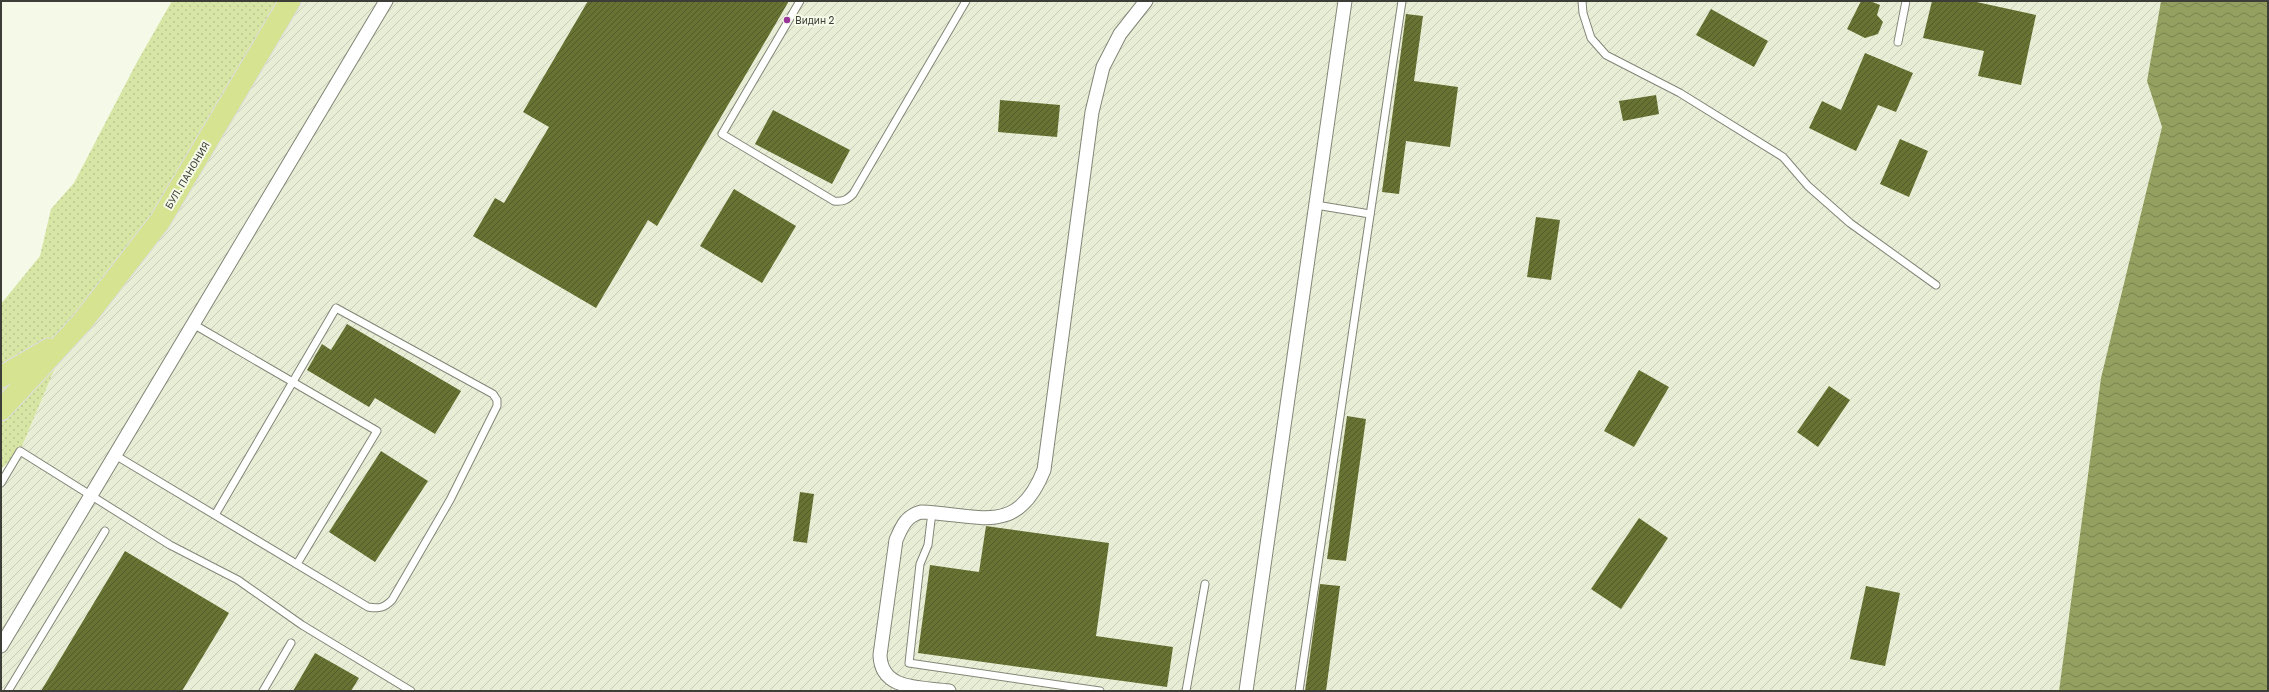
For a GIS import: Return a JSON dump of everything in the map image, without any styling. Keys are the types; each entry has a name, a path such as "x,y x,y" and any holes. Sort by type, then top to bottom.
{"main road":[{"name":"БУЛ. ПАНОНИЯ","path":"68,337 108,290 160,221 290,1"},
{"path":"1,377 68,337"},
{"path":"1,395 41,362 68,337"},
{"path":"1,410 68,337"}],"street":[{"path":"1,646 386,1"},
{"path":"949,691 895,682 886,676 880,666 880,654 896,540 910,515 921,512 932,512 1002,518 1014,512 1027,502 1037,488 1044,470 1092,112 1103,67 1120,34 1146,1"},
{"path":"1246,691 1345,1"}],"lane":[{"path":"800,1 722,134 834,201 840,202 847,200 853,194 966,1"},
{"path":"1299,691 1402,1"},
{"path":"1582,1 1583,13 1591,38 1606,55 1680,93 1783,157 1808,186 1850,223 1936,285"},
{"path":"1898,42 1906,1"},
{"path":"1316,205 1370,214"},
{"path":"115,455 368,607 377,609 385,607 392,600 450,500 497,406 496,400 493,394 336,308 215,514"},
{"path":"193,324 377,431 297,564"},
{"path":"1,484 20,451 92,494 170,545 238,580 302,625 411,691"},
{"path":"932,512 928,545 920,564 909,663 1100,691"},
{"path":"8,691 105,531"},
{"path":"1186,691 1189,683 1205,584"},
{"path":"263,691 291,643"}],"shaded area":[{"path":"172,1 290,1 160,221 68,337 20,451 1,469 1,304 40,256 51,209 74,183 137,62"},
{"path":"290,1 2161,1 2147,81 2162,127 2101,378 2059,691 1,691 1,483 20,451 68,337"}],"water":[{"path":"2161,1 2268,1 2268,691 2059,691 2101,378 2162,127 2147,81"}],"building":[{"path":"588,1 789,1 657,226 648,220 596,308 473,236 495,198 504,203 549,127 523,112"},
{"path":"1861,1 1870,1 1880,5 1877,15 1883,22 1878,34 1865,38 1847,29"},
{"path":"1932,1 1972,1 2036,15 2021,85 1978,76 1984,51 1923,38"},
{"path":"1711,9 1768,41 1754,67 1696,35"},
{"path":"1406,14 1423,16 1414,81 1458,87 1450,147 1406,141 1399,194 1382,192"},
{"path":"1865,53 1913,73 1896,112 1878,105 1856,151 1809,128 1822,101 1841,110"},
{"path":"1656,95 1659,114 1623,121 1619,101"},
{"path":"1000,100 1060,105 1057,137 998,132"},
{"path":"773,110 850,150 832,184 755,144"},
{"path":"1900,139 1928,151 1909,197 1880,184"},
{"path":"734,189 796,226 762,283 700,246"},
{"path":"1536,217 1560,220 1551,280 1527,277"},
{"path":"347,324 461,391 435,434 375,398 369,407 307,370 322,344 331,350"},
{"path":"1639,370 1669,387 1634,447 1604,431"},
{"path":"1829,386 1850,400 1818,447 1797,432"},
{"path":"1347,416 1366,419 1346,561 1327,559"},
{"path":"381,451 428,481 375,562 329,532"},
{"path":"800,492 814,494 807,543 793,541"},
{"path":"1639,518 1668,538 1621,609 1591,589"},
{"path":"986,526 1109,543 1096,636 1173,647 1167,687 918,653 930,565 979,572"},
{"path":"125,551 229,613 182,691 41,691"},
{"path":"1320,584 1340,586 1326,691 1305,691"},
{"path":"1866,586 1900,593 1885,666 1850,659"},
{"path":"315,653 359,678 351,691 293,691"}],"place":[{"name":"Видин 2","path":"787,20"}]}
